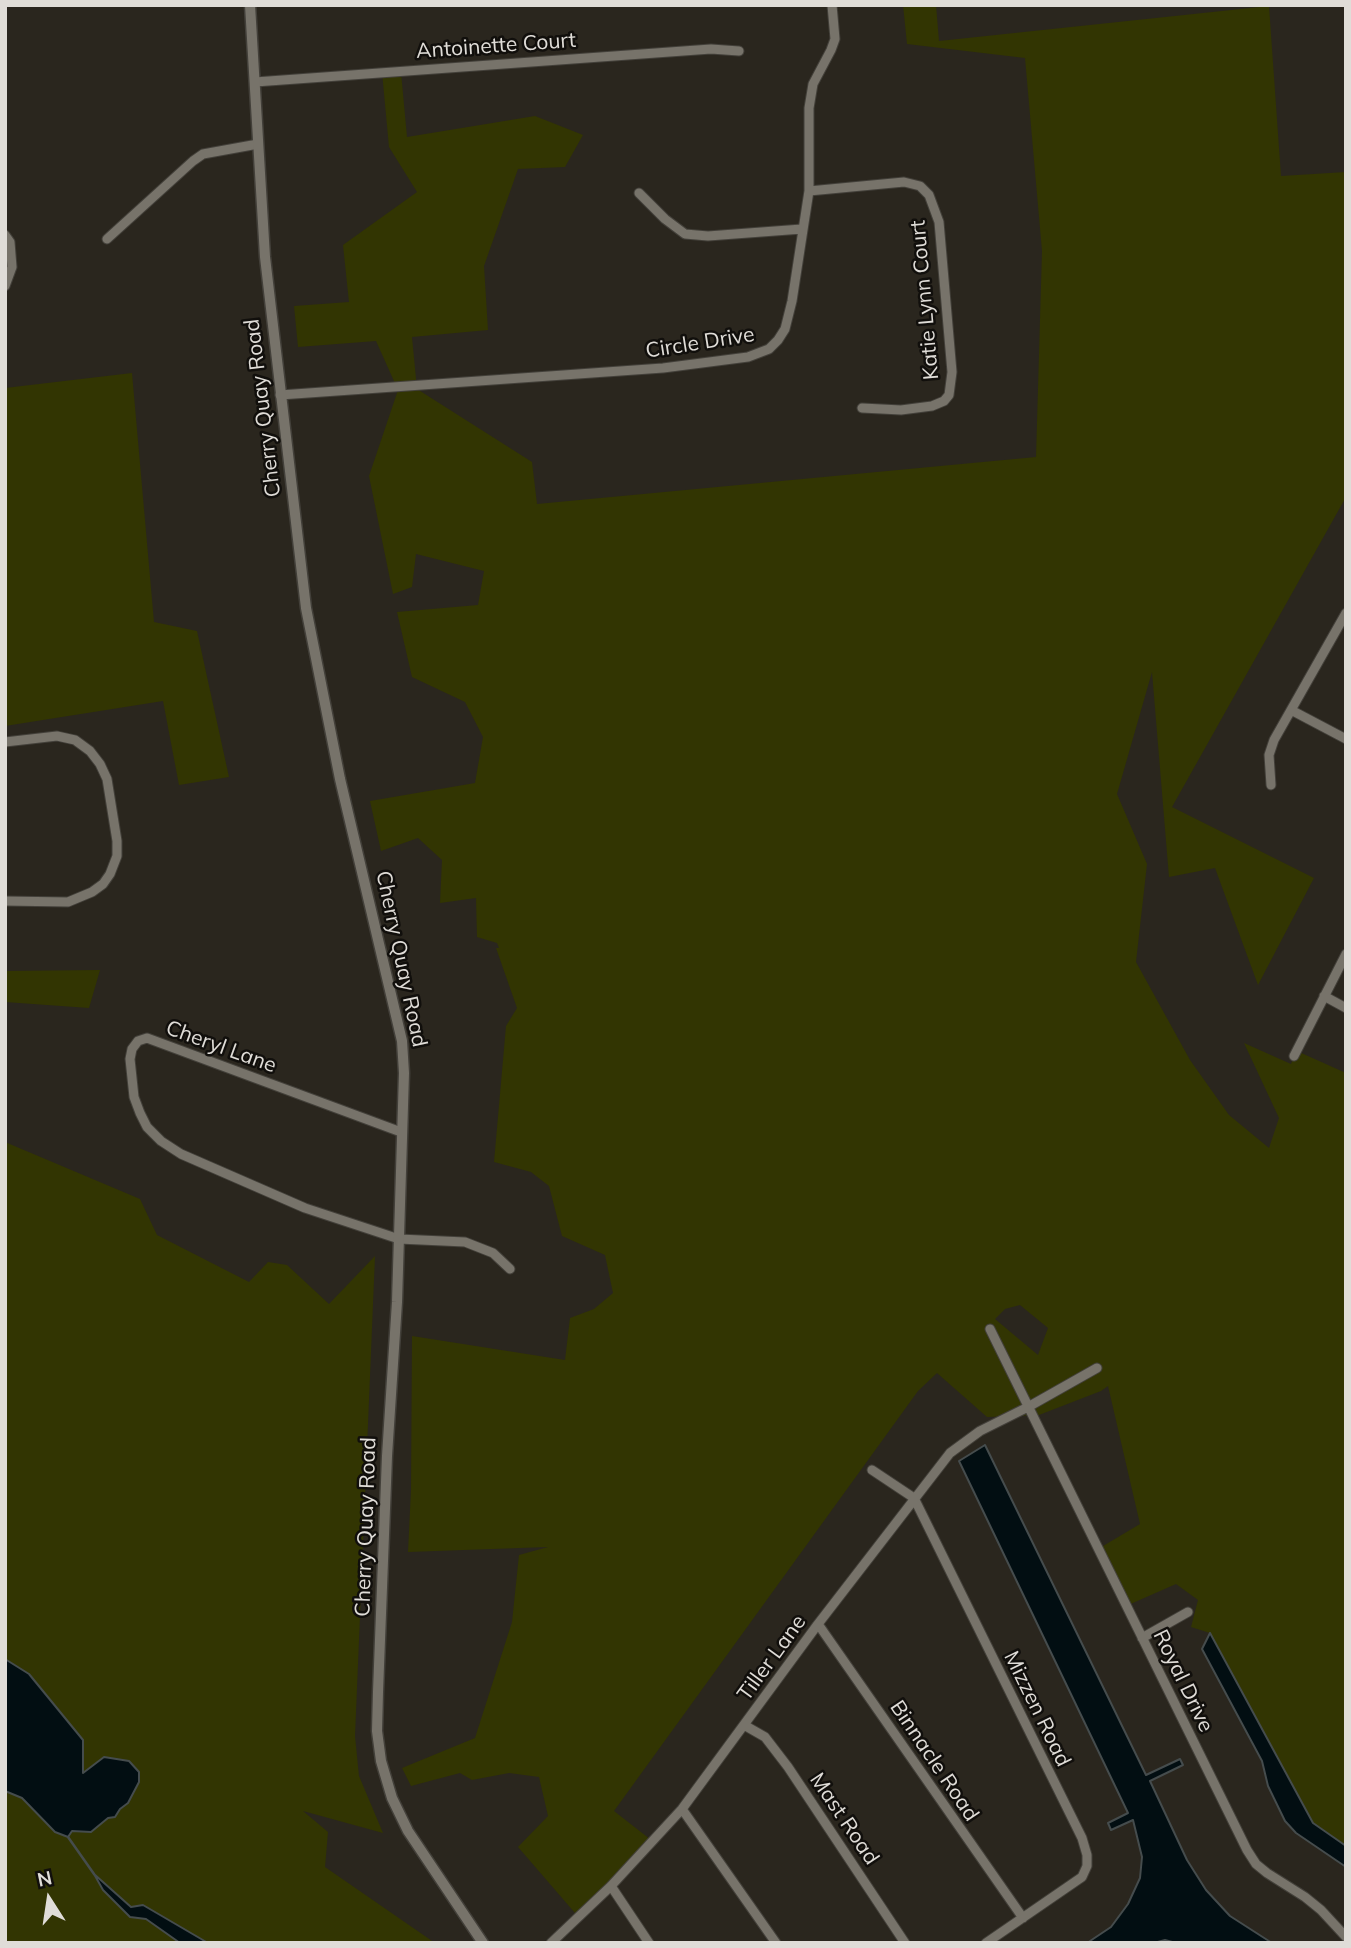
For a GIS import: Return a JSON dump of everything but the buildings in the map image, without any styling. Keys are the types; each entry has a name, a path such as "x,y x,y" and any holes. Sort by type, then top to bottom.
{"street":[{"name":"Cherry Quay Road","path":"250,5 265,257 308,620 340,779 402,1041 404,1073 398,1239 377,1731 381,1761 391,1798 408,1832 483,1943"},
{"name":"Circle Drive","path":"280,395 663,368 748,357 769,349 785,329 792,301 809,191 809,108 813,84 835,38 832,5"},
{"name":"Antoinette Court","path":"255,82 697,50 739,51"},
{"path":"107,239 203,154 258,144"},
{"name":"Katie Lynn Court","path":"809,191 904,182 920,186 929,195 939,222 952,372 949,395 944,401 932,406 901,410 862,408"},
{"path":"639,193 664,219 685,234 708,236 802,229"},
{"path":"5,235 10,242 12,267 5,286"},
{"path":"1271,785 1269,755 1274,740 1346,613"},
{"path":"1291,710 1346,739"},
{"path":"5,743 57,736 75,740 90,751 107,779 117,841 117,856 110,874 103,884 92,892 68,902 5,901"},
{"path":"1294,1056 1346,954"},
{"path":"1324,996 1346,1009"},
{"name":"Cheryl Lane","path":"398,1239 304,1208 181,1154 161,1141 147,1127 134,1097 130,1059 132,1049 138,1041 147,1038 401,1132"},
{"path":"398,1239 465,1242 493,1253 510,1269"},
{"path":"990,1329 1028,1407"},
{"name":"Tiller Lane","path":"551,1943 611,1886 682,1810 818,1624 950,1453 980,1431 1097,1368"},
{"name":"Royal Drive","path":"1028,1407 1256,1864 1305,1897 1346,1937"},
{"name":"Mizzen Road","path":"872,1470 914,1499 1082,1838 1087,1855 1087,1866 1082,1877 986,1943"},
{"path":"1142,1638 1188,1612"},
{"name":"Binnacle Road","path":"818,1624 1023,1918"},
{"name":"Mast Road","path":"744,1724 765,1737 788,1767 905,1943"},
{"path":"682,1810 776,1943"},
{"path":"611,1886 649,1943"}],"shaded area":[{"path":"903,5 936,5 939,41 1269,6 1281,176 1346,172 1346,497 1172,807 1314,878 1258,985 1215,868 1169,877 1152,672 1117,794 1147,864 1136,962 1190,1060 1229,1115 1269,1148 1279,1118 1244,1043 1291,1064 1299,1052 1346,1073 1346,1846 1313,1823 1210,1633 1191,1627 1198,1600 1176,1584 1126,1606 1098,1549 1140,1524 1108,1386 1039,1415 987,1417 937,1373 918,1391 614,1811 655,1843 581,1920 518,1847 548,1816 539,1777 509,1773 472,1780 460,1773 411,1786 402,1768 475,1738 512,1622 519,1555 548,1547 408,1552 412,1336 565,1360 570,1318 594,1309 613,1293 605,1255 562,1236 549,1186 531,1172 494,1162 506,1026 517,1008 496,948 499,948 497,943 477,937 476,898 440,903 442,860 418,838 381,851 370,801 475,783 483,737 465,702 412,677 397,612 478,605 484,571 416,554 412,587 393,594 369,476 398,390 376,341 298,347 294,306 349,302 343,245 417,192 389,147 382,72 401,72 407,137 535,116 583,135 565,167 518,169 484,266 488,330 412,337 417,389 532,462 537,504 1036,457 1042,251 1025,58 907,44","holes":["1020,1305 1048,1328 1038,1355 995,1319 1005,1309"]},
{"path":"132,373 154,622 197,631 229,777 179,785 163,701 5,726 5,388"},
{"path":"100,970 89,1008 5,1002 5,971"},
{"path":"5,1142 140,1199 157,1235 249,1282 268,1262 287,1265 329,1304 375,1256 355,1736 359,1776 383,1833 303,1811 328,1832 325,1867 435,1943 208,1943 143,1905 131,1907 103,1890 180,1943 5,1943 5,1791 22,1798 55,1832 91,1832 108,1818 115,1817 128,1803 139,1782 83,1774 29,1674 5,1659"},
{"path":"985,1445 1146,1775 1180,1759 1183,1765 1150,1781 1187,1860 1206,1890 1230,1916 1272,1943 1176,1943 1165,1940 1154,1943 1087,1943 1111,1927 1128,1904 1140,1878 1142,1857 1133,1820 1111,1830 1108,1823 1128,1813 959,1461"},
{"path":"1210,1633 1313,1823 1346,1846 1346,1867 1296,1833 1285,1821 1268,1786 1262,1761 1202,1649"},
{"path":"5,1659 29,1674 83,1740 83,1773 104,1757 129,1761 139,1772 139,1782 128,1803 115,1817 108,1818 91,1832 72,1831 68,1837 55,1832 22,1798 5,1791"},
{"path":"94,1874 131,1907 143,1905 208,1943 180,1943 146,1919 130,1917 103,1890"}],"waterway":[{"path":"68,1837 94,1874"}]}
